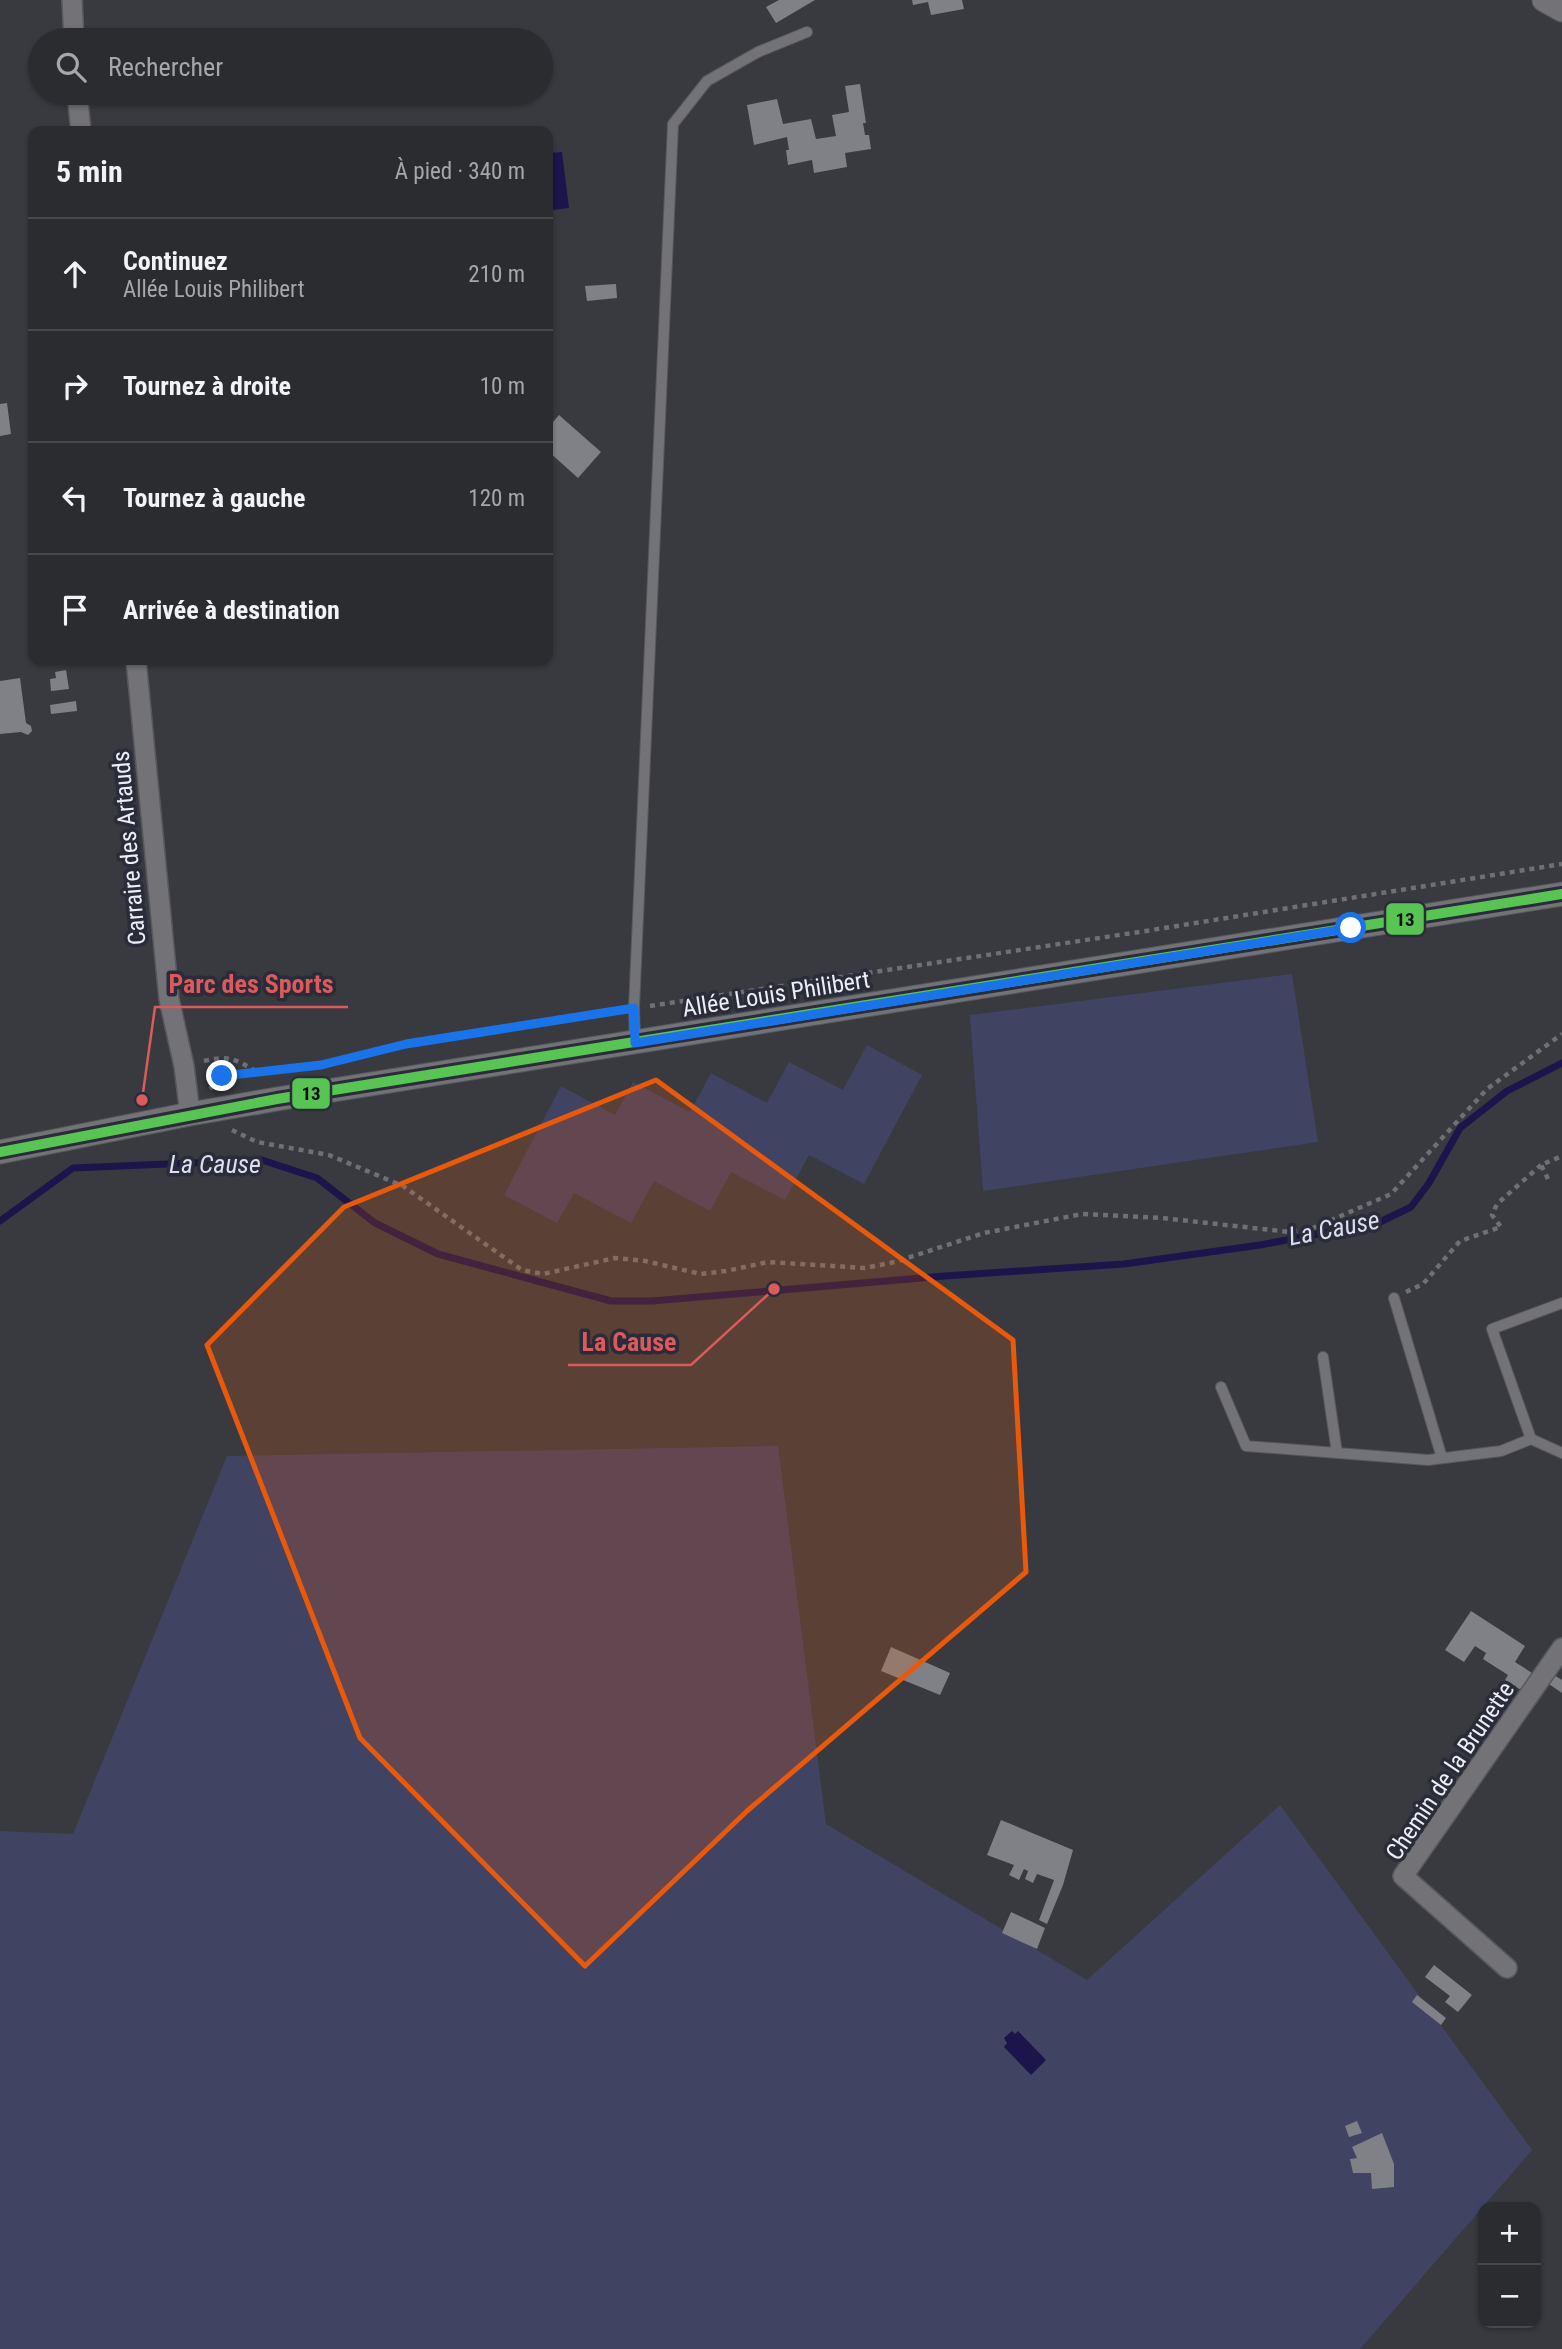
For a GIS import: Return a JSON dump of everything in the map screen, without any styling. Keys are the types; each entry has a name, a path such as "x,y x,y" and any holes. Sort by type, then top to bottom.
{"street":[{"path":"72,0 73,28"},
{"path":"1544,0 1562,10"},
{"path":"78,105 80,126"},
{"name":"Carraire des Artauds","path":"136,665 169,999 190,1106"},
{"name":"Allée Louis Philibert","path":"0,1152 190,1106 635,1043 1562,894"},
{"name":"Chemin de la Brunette","path":"1507,1968 1403,1876 1562,1648"}],"lane":[{"path":"635,1043 634,1008 673,124 707,81 758,52 807,32"},
{"path":"1394,1298 1442,1458"},
{"path":"1531,1439 1492,1329 1562,1303"},
{"path":"1323,1357 1337,1453"},
{"path":"1221,1387 1246,1446 1427,1460 1501,1451 1531,1439 1562,1453"}],"path":[{"path":"190,1106 222,1076 321,1065 406,1044 1152,930 1562,864"},
{"path":"227,1128 257,1142 329,1155 403,1186 522,1270 544,1274 615,1258 645,1261 701,1274 726,1272 768,1262 865,1268 895,1262 984,1233 1082,1214 1162,1218 1290,1232 1313,1228 1391,1194 1487,1088 1562,1034"},
{"path":"184,1066 225,1057 258,1072"},
{"path":"1394,1298 1423,1284 1460,1241 1501,1227 1492,1215 1497,1204 1542,1165 1562,1156"},
{"path":"1542,1165 1548,1179"}],"highlighted area":[{"path":"656,1080 1013,1340 1026,1572 747,1811 585,1966 360,1738 207,1345 344,1207"}],"shaded area":[{"path":"562,152 569,208 553,210 553,153"},
{"path":"1292,974 1318,1142 983,1191 970,1015"},
{"path":"867,1045 922,1075 864,1184 809,1155 785,1200 731,1172 710,1211 654,1181 631,1223 574,1193 557,1223 504,1195 561,1086 615,1115 633,1082 690,1112 711,1073 767,1103 789,1062 843,1090"},
{"path":"778,1446 826,1824 1087,1980 1280,1805 1532,2150 1487,2202 1478,2202 1478,2212 1360,2349 0,2349 0,1831 73,1834 227,1456"},
{"path":"1012,2031 1015,2034 1018,2031 1046,2060 1031,2075 1004,2047 1007,2043 1004,2038"}],"building":[{"path":"779,0 815,0 776,23 766,7"},
{"path":"912,0 962,0 964,9 931,15 928,2 913,5"},
{"path":"860,84 866,123 863,123 865,135 869,135 871,149 845,153 847,167 814,173 812,160 788,165 787,137 754,145 747,105 777,99 783,124 811,119 816,139 836,136 832,115 849,112 845,86"},
{"path":"616,284 617,298 587,301 585,286"},
{"path":"7,403 11,434 0,436 0,404"},
{"path":"559,415 601,452 578,478 553,456 553,422"},
{"path":"66,670 69,689 51,691 50,679 56,678 55,672"},
{"path":"20,678 26,723 31,726 32,731 28,735 21,732 0,734 0,681"},
{"path":"76,701 77,711 51,714 50,705"},
{"path":"1471,1611 1525,1646 1515,1662 1532,1673 1521,1690 1505,1680 1508,1675 1483,1659 1486,1653 1475,1646 1464,1662 1445,1650"},
{"path":"891,1647 950,1673 940,1695 881,1671"},
{"path":"1549,1672 1562,1680 1562,1693 1543,1680"},
{"path":"1001,1820 1073,1850 1063,1885 1047,1924 1039,1920 1054,1880 1037,1874 1033,1883 1025,1879 1028,1871 1024,1869 1019,1880 1009,1875 1014,1865 987,1855"},
{"path":"1011,1912 1045,1928 1037,1949 1002,1933"},
{"path":"1434,1965 1472,1995 1458,2012 1445,2002 1450,1996 1425,1977"},
{"path":"1417,1995 1446,2018 1441,2025 1412,2002"},
{"path":"1357,2121 1362,2133 1349,2137 1345,2126"},
{"path":"1382,2133 1394,2164 1394,2187 1372,2189 1371,2173 1353,2173 1350,2159 1357,2158 1352,2147"}],"waterway":[{"name":"La Cause","path":"0,1221 73,1168 262,1160 317,1178 375,1223 438,1254 611,1301 652,1301 1124,1264 1260,1245 1380,1222 1411,1207 1429,1183 1460,1128 1507,1091 1562,1063"}],"transit line":[{"name":"13","path":"0,1152 277,1099 1562,894"}],"place":[{"name":"Parc des Sports","path":"142,1100"},
{"name":"La Cause","path":"774,1289"}],"route":[{"path":"222,1076 321,1065 406,1044 634,1008 635,1043 1351,928"}]}
